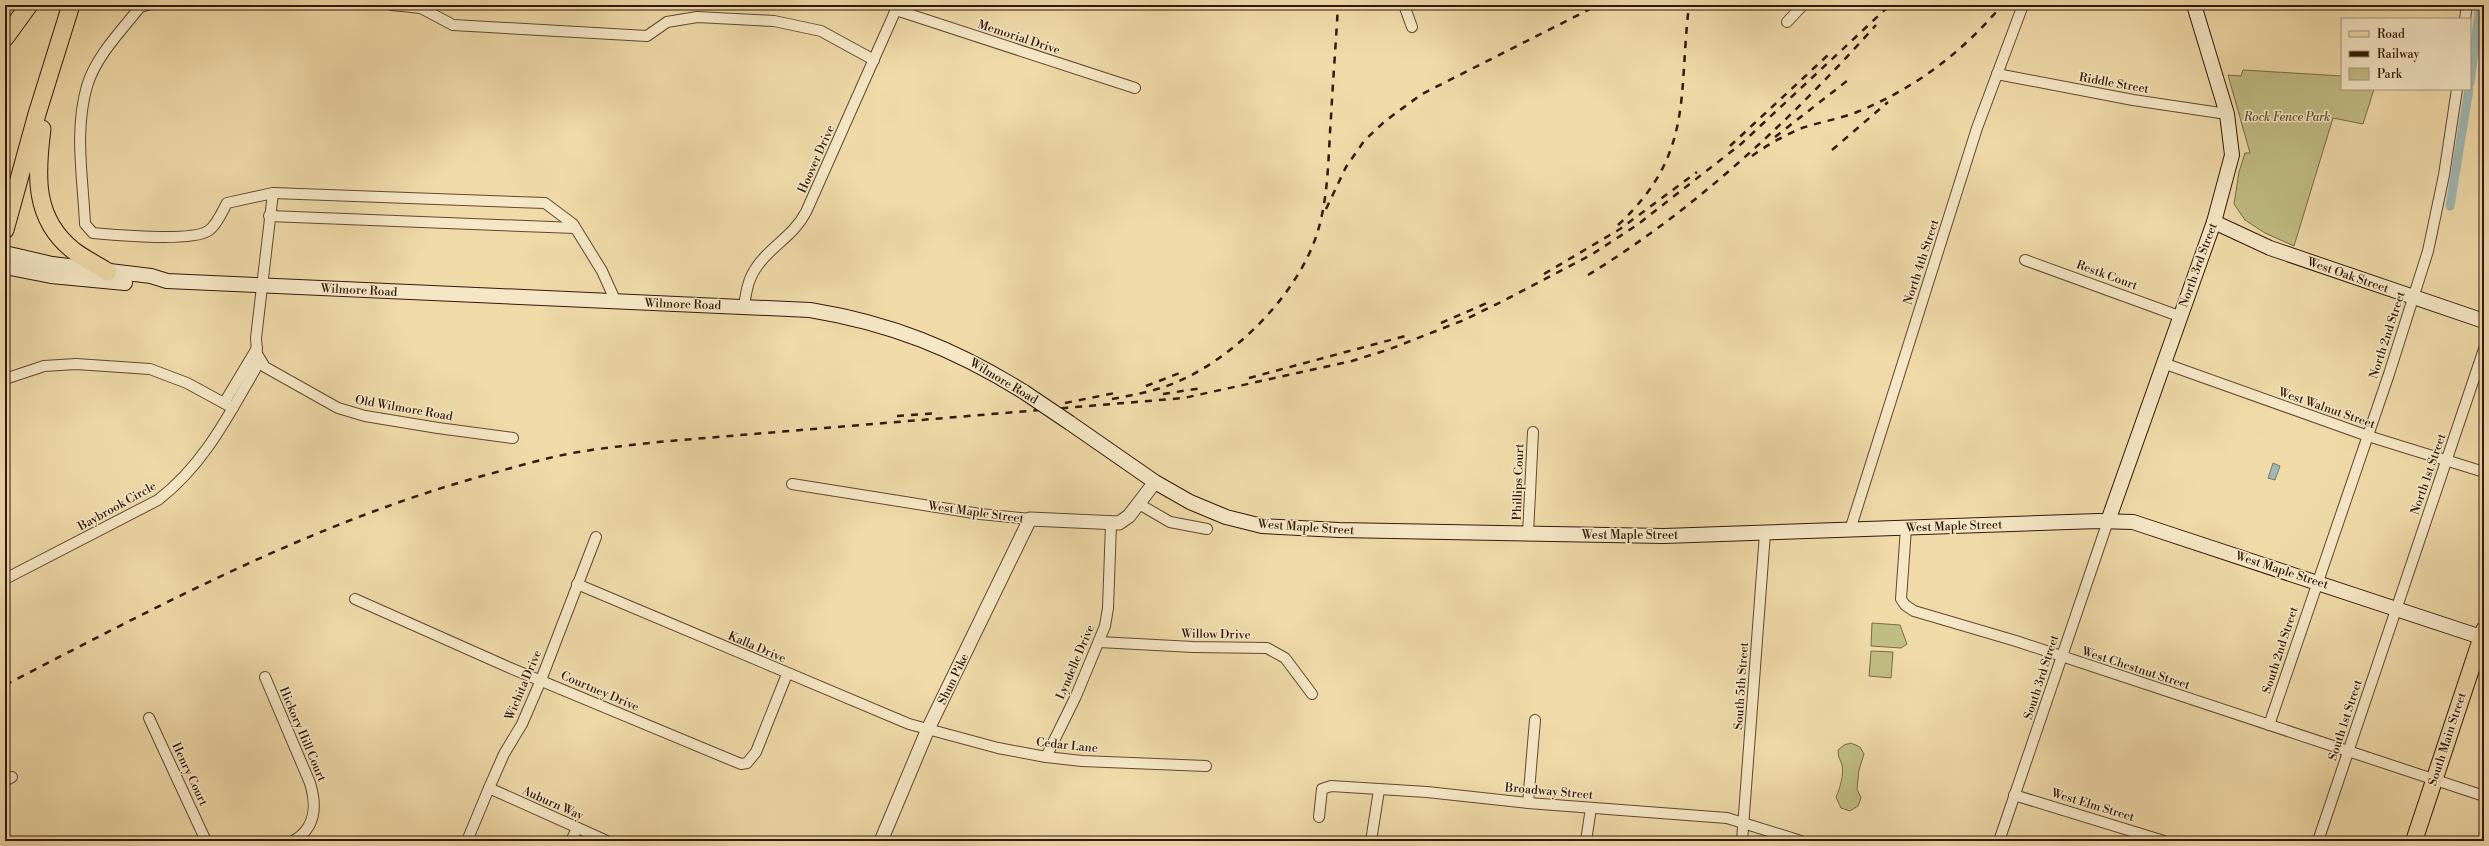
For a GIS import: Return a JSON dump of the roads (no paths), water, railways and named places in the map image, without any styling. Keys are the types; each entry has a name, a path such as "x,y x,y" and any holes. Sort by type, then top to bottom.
{"highway":[{"path":"5,38 29,5"},
{"path":"5,230 50,70 71,5"},
{"path":"50,70 37,164 40,198 53,227 63,240 74,250 108,272"}],"main road":[{"name":"North 3rd Street","path":"2108,521 2162,363 2214,222 2232,155 2227,114 2193,5"},
{"name":"West Oak Street","path":"2214,222 2270,248 2484,321"},
{"name":"Wilmore Road","path":"5,253 52,264 108,272 151,276 166,281 810,310 881,325 919,337 960,355 1024,392 1155,482"},
{"name":"Wilmore Road","path":"5,267 98,282 156,285 166,281"},
{"name":"West Maple Street","path":"1155,482 1207,511 1262,526 1334,530 1664,536 2108,521 2133,522 2483,635"},
{"name":"South Main Street","path":"2414,841 2483,635"}],"street":[{"path":"148,5 140,7 105,51 88,86 79,132 85,224 93,233 138,236 197,236 209,231 227,203 273,193 546,203 575,228 602,271 616,302"},
{"path":"392,5 421,8 453,25 647,36 667,22 697,17 774,21 821,31 874,60"},
{"path":"1404,5 1412,27"},
{"path":"1787,22 1803,5"},
{"name":"North 4th Street","path":"1850,530 1977,128 2023,5"},
{"path":"2465,18 2467,5"},
{"name":"Hoover Drive","path":"744,306 749,282 755,269 794,231 806,212 897,8"},
{"name":"Memorial Drive","path":"897,8 1135,88"},
{"name":"Riddle Street","path":"1997,74 2133,100 2227,114"},
{"name":"North 2nd Street","path":"2317,582 2368,436 2430,244 2444,175 2457,90"},
{"path":"260,361 257,348 260,285 273,193"},
{"path":"269,216 575,228"},
{"name":"Restk Court","path":"2025,260 2179,316"},
{"name":"Baybrook Circle","path":"5,579 158,500 180,483 198,462 257,348"},
{"name":"North 1st Street","path":"2396,607 2484,349"},
{"name":"Baybrook Circle","path":"228,405 260,361"},
{"name":"Old Wilmore Road","path":"260,361 271,372 338,408 365,416 424,426 513,438"},
{"name":"West Walnut Street","path":"2162,363 2368,436 2484,472"},
{"path":"5,379 44,366 76,364 150,369 187,383 228,405"},
{"name":"Phillips Court","path":"1528,534 1533,432"},
{"path":"1111,524 1124,520 1139,504 1155,482"},
{"name":"West Maple Street","path":"792,484 980,514 1111,524"},
{"path":"1139,504 1170,522 1207,529"},
{"name":"Shun Pike","path":"881,841 928,729 1030,519"},
{"name":"South 3rd Street","path":"1999,841 2108,521"},
{"name":"Lyndelle Drive","path":"1046,758 1105,626 1108,608 1111,524"},
{"name":"West Chestnut Street","path":"1906,528 1900,586 1901,599 1905,605 1920,614 2062,656 2433,781 2484,796"},
{"name":"South 5th Street","path":"1742,841 1765,533"},
{"name":"Wichita Drive","path":"467,841 504,754 522,724 541,680 596,537"},
{"name":"South 2nd Street","path":"2269,725 2317,582"},
{"name":"Kalla Drive","path":"577,584 787,674 909,724 928,729"},
{"name":"Courtney Drive","path":"355,599 541,680 741,764 747,763 756,752 787,674"},
{"name":"South 1st Street","path":"2318,841 2396,607"},
{"name":"Willow Drive","path":"1099,642 1193,647 1267,648 1285,658 1312,694"},
{"name":"Hickory Hill Court","path":"265,677 310,783 315,800 314,814 311,823 307,829 293,841"},
{"name":"Henry Court","path":"149,718 206,841"},
{"path":"1528,803 1535,720"},
{"name":"Cedar Lane","path":"928,729 998,748 1046,758 1206,766"},
{"name":"Broadway Street","path":"1319,817 1322,789 1331,786 1704,816 1743,822 1801,841"},
{"name":"Auburn Way","path":"489,788 607,841"},
{"path":"1371,841 1379,790"},
{"name":"West Elm Street","path":"2014,795 2164,841"},
{"path":"1586,841 1591,808"},
{"path":"571,841 577,828"}],"water":[{"path":"2273,463 2280,466 2275,480 2268,478"}],"waterway":[{"path":"2471,75 2480,5"},
{"path":"2450,206 2469,90"}],"railway":[{"path":"1112,399 1161,388 1199,371 1241,341 1278,303 1294,281 1316,237 1326,192 1338,5"},
{"path":"1326,209 1346,167 1364,141 1385,121 1422,94 1598,5"},
{"path":"1618,225 1642,199 1660,174 1671,149 1678,123 1682,97 1689,5"},
{"path":"5,685 180,596 297,542 419,495 546,459 572,453 658,442 1184,398 1352,361 1390,349 1464,320 1501,302 1591,255 1637,225 1741,144 1890,5"},
{"path":"1752,156 1770,144 1802,128 1857,112 1878,103 1918,80 1936,68 1971,38 2002,5"},
{"path":"1588,275 1667,221 1741,160 1811,94 1876,25"},
{"path":"1730,146 1828,55"},
{"path":"1775,137 1852,77"},
{"path":"1832,150 1888,102"},
{"path":"1544,274 1620,229 1697,172"},
{"path":"1441,323 1487,303"},
{"path":"1249,378 1409,335"},
{"path":"1146,386 1185,371"},
{"path":"1163,394 1202,388"},
{"path":"1065,403 1120,392"},
{"path":"897,416 939,413"}],"park label":[{"name":"Rock Fence Park","path":"2287,117"}]}
